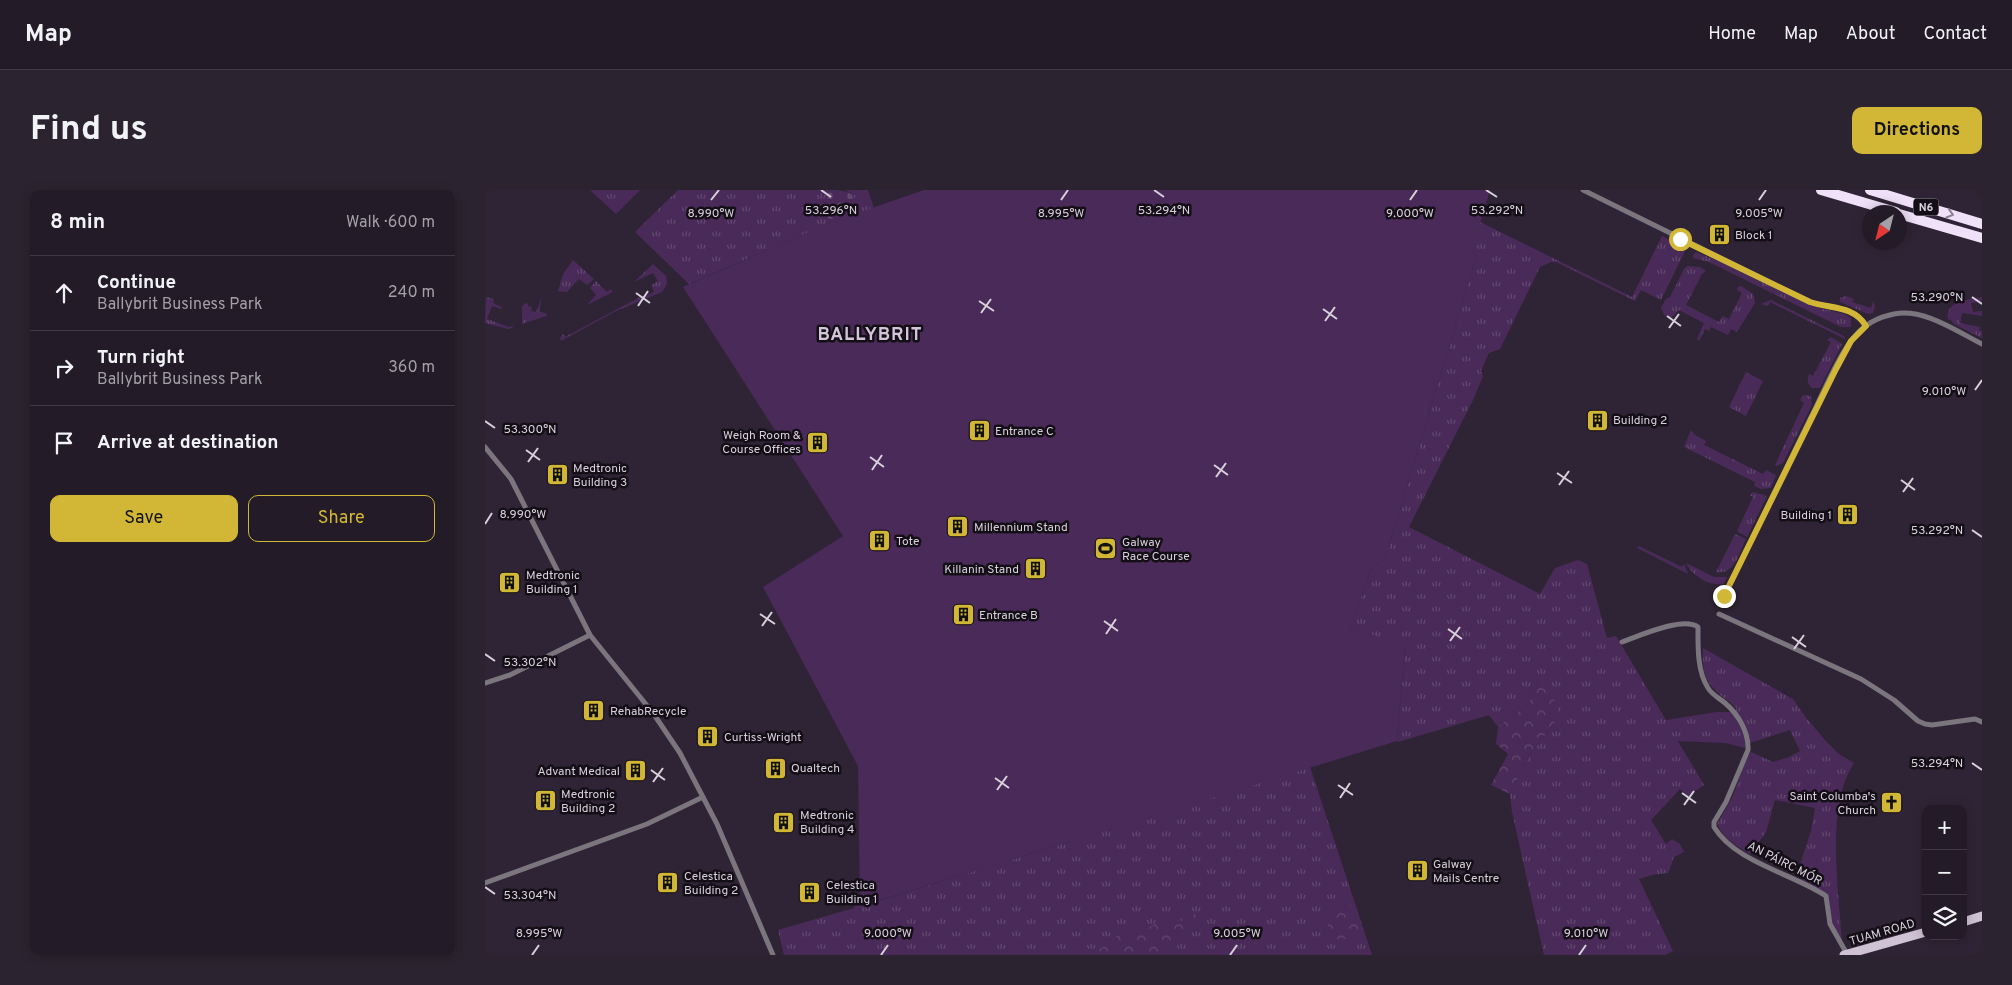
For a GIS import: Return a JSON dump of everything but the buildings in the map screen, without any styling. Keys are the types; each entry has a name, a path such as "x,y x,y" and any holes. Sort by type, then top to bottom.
{"highway":[{"name":"N6","path":"1821,190 1871,205"},
{"name":"N6","path":"1870,190 1982,224"},
{"name":"N6","path":"1907,216 1982,238"}],"main road":[{"path":"1967,921 1982,916"},
{"name":"TUAM ROAD","path":"1846,955 1922,933"}],"street":[{"path":"1583,190 1810,302 1827,307 1847,309 1862,319 1866,326"},
{"path":"1722,600 1836,369 1851,341 1866,326 1879,318 1895,314 1915,314 1936,321 1982,344"},
{"path":"485,448 511,479 590,635 660,722 680,752 717,824 773,955"},
{"path":"1719,614 1861,679 1925,724 1941,724 1975,719 1982,722"},
{"name":"AN PÁIRC MÓR","path":"1622,642 1672,625 1686,623 1698,627 1700,665 1708,688 1734,712 1741,722 1748,743 1748,750 1731,793 1714,827 1721,837 1735,849 1826,896 1829,924 1846,955"},
{"path":"485,683 518,671 590,635"},
{"path":"485,883 647,824 703,797"}],"green space":[{"path":"590,190 640,190 616,214"},
{"path":"678,190 833,190 823,204 830,223 689,284 635,232"},
{"path":"831,190 851,194 856,202 856,214 830,223 823,204 825,197"},
{"path":"845,190 868,190 874,208 856,214 856,206 851,193"},
{"name":"Galway Race Course","path":"924,190 1490,190 1477,234 1477,254 1386,556 1371,570 1350,627 1405,646 1397,741 861,906 858,766 763,587 843,536 683,287 834,221"},
{"path":"1480,222 1632,297 1662,236 1681,245 1685,251 1661,300 1641,290 1635,301 1556,262 1540,267 1500,349 1489,353 1481,371 1483,376 1473,400 1409,527 1540,594 1555,568 1578,560 1587,564 1607,638 1616,636 1666,720 1717,712 1731,712 1737,709 1717,692 1708,681 1703,665 1703,648 1793,699 1825,740 1839,754 1854,763 1845,781 1839,803 1837,826 1837,875 1842,943 1833,927 1827,895 1796,876 1811,831 1815,808 1775,800 1766,832 1750,854 1727,838 1717,824 1733,796 1745,761 1751,752 1773,762 1800,751 1790,730 1747,744 1745,748 1725,743 1678,741 1704,785 1688,796 1680,789 1651,820 1666,844 1672,839 1680,844 1684,852 1674,857 1668,873 1639,879 1673,951 1665,955 1544,955 1512,812 1510,794 1528,757 1560,716 1540,679 1528,704 1498,727 1489,715 1397,741 1405,647 1350,627 1371,570 1386,556 1477,254 1477,234"},
{"path":"1696,252 1736,268 1804,303 1845,314 1851,318 1851,327 1841,327 1709,262 1693,258"},
{"path":"573,260 594,279 587,285 579,279 567,292 558,291 563,274"},
{"path":"653,264 666,276 667,284 662,292 616,311 561,341 560,338 563,334 565,337 640,297 654,292 652,286 650,286 658,281 653,273 634,282"},
{"path":"1687,266 1700,267 1706,271 1702,274 1686,305 1719,322 1723,316 1729,319 1742,293 1737,290 1738,287 1741,286 1753,294 1755,303 1737,332 1731,329 1728,335 1711,327 1709,331 1705,329 1699,341 1697,339 1704,323 1679,310 1671,318 1664,315 1661,308 1666,299 1670,297"},
{"path":"596,281 607,292 610,289 613,292 587,305 596,295 590,288"},
{"path":"542,296 539,311 547,314 546,316 522,324 522,306 526,303 532,307 531,311 536,312"},
{"path":"1846,296 1854,299 1852,302 1871,308 1873,301 1875,306 1873,313 1868,314 1840,302 1840,298"},
{"path":"486,297 494,299 493,303 502,307 501,309 492,306 487,319 509,327 513,326 512,328 508,329 485,323"},
{"path":"1982,297 1982,301 1971,303 1973,312 1982,311 1982,316 1962,313 1960,323 1980,327 1979,330 1982,331 1982,338 1954,324 1950,319 1948,320 1950,308 1954,305 1964,300"},
{"path":"1771,300 1844,336 1845,339 1770,302 1768,306 1761,304"},
{"path":"1831,337 1842,344 1820,388 1812,388 1808,382 1809,374 1813,376 1831,342 1827,340"},
{"path":"1746,372 1763,381 1746,416 1729,407"},
{"path":"1803,395 1811,396 1812,405 1783,463 1777,466 1775,465 1804,403 1800,400"},
{"path":"1691,430 1695,435 1706,441 1704,445 1763,474 1766,470 1776,475 1771,488 1761,489 1754,486 1755,482 1684,447"},
{"path":"1753,492 1767,496 1747,537 1737,531 1753,497 1750,495"},
{"path":"1735,534 1746,539 1735,562 1728,570 1716,572"},
{"path":"1639,546 1682,567 1684,564 1688,574 1637,548"},
{"path":"1686,563 1714,577 1727,577 1724,584 1707,582 1692,572"},
{"path":"1545,675 1560,716 1528,757 1510,794 1491,785 1508,754 1496,744 1498,727 1528,704 1540,679"},
{"path":"1310,767 1372,955 784,955 778,930 854,908 855,904 860,903 862,906"},
{"path":"1342,904 1356,907 1364,934 1339,940 1332,936 1325,918 1328,911"},
{"path":"1199,912 1201,921 1196,928 1170,942 1164,952 1155,955 1143,952 1141,955 1089,955 1107,945 1118,935 1132,929 1143,930 1166,919 1181,921"}],"place":[{"name":"Block 1","path":"1719,235"},
{"name":"Building 2","path":"1597,420"},
{"name":"Entrance C","path":"979,431"},
{"name":"Weigh Room & Course Offices","path":"817,442"},
{"name":"Medtronic Building 3","path":"557,475"},
{"name":"Building 1","path":"1848,515"},
{"name":"Millennium Stand","path":"958,527"},
{"name":"Tote","path":"880,541"},
{"name":"Galway Race Course","path":"1106,549"},
{"name":"Killanin Stand","path":"1035,569"},
{"name":"Medtronic Building 1","path":"510,582"},
{"name":"Entrance B","path":"963,615"},
{"name":"RehabRecycle","path":"594,711"},
{"name":"Curtiss-Wright","path":"708,737"},
{"name":"Qualtech","path":"775,768"},
{"name":"Advant Medical","path":"636,771"},
{"name":"Medtronic Building 2","path":"545,801"},
{"name":"Saint Columba's Church","path":"1892,803"},
{"name":"Medtronic Building 4","path":"784,822"},
{"name":"Galway Mails Centre","path":"1417,871"},
{"name":"Celestica Building 2","path":"668,883"},
{"name":"Celestica Building 1","path":"810,892"}],"district":[{"name":"BALLYBRIT","path":"870,334"}],"route":[{"path":"1680,239 1810,302 1827,307 1847,309 1862,319 1866,326 1851,341 1836,369 1724,596"}]}
